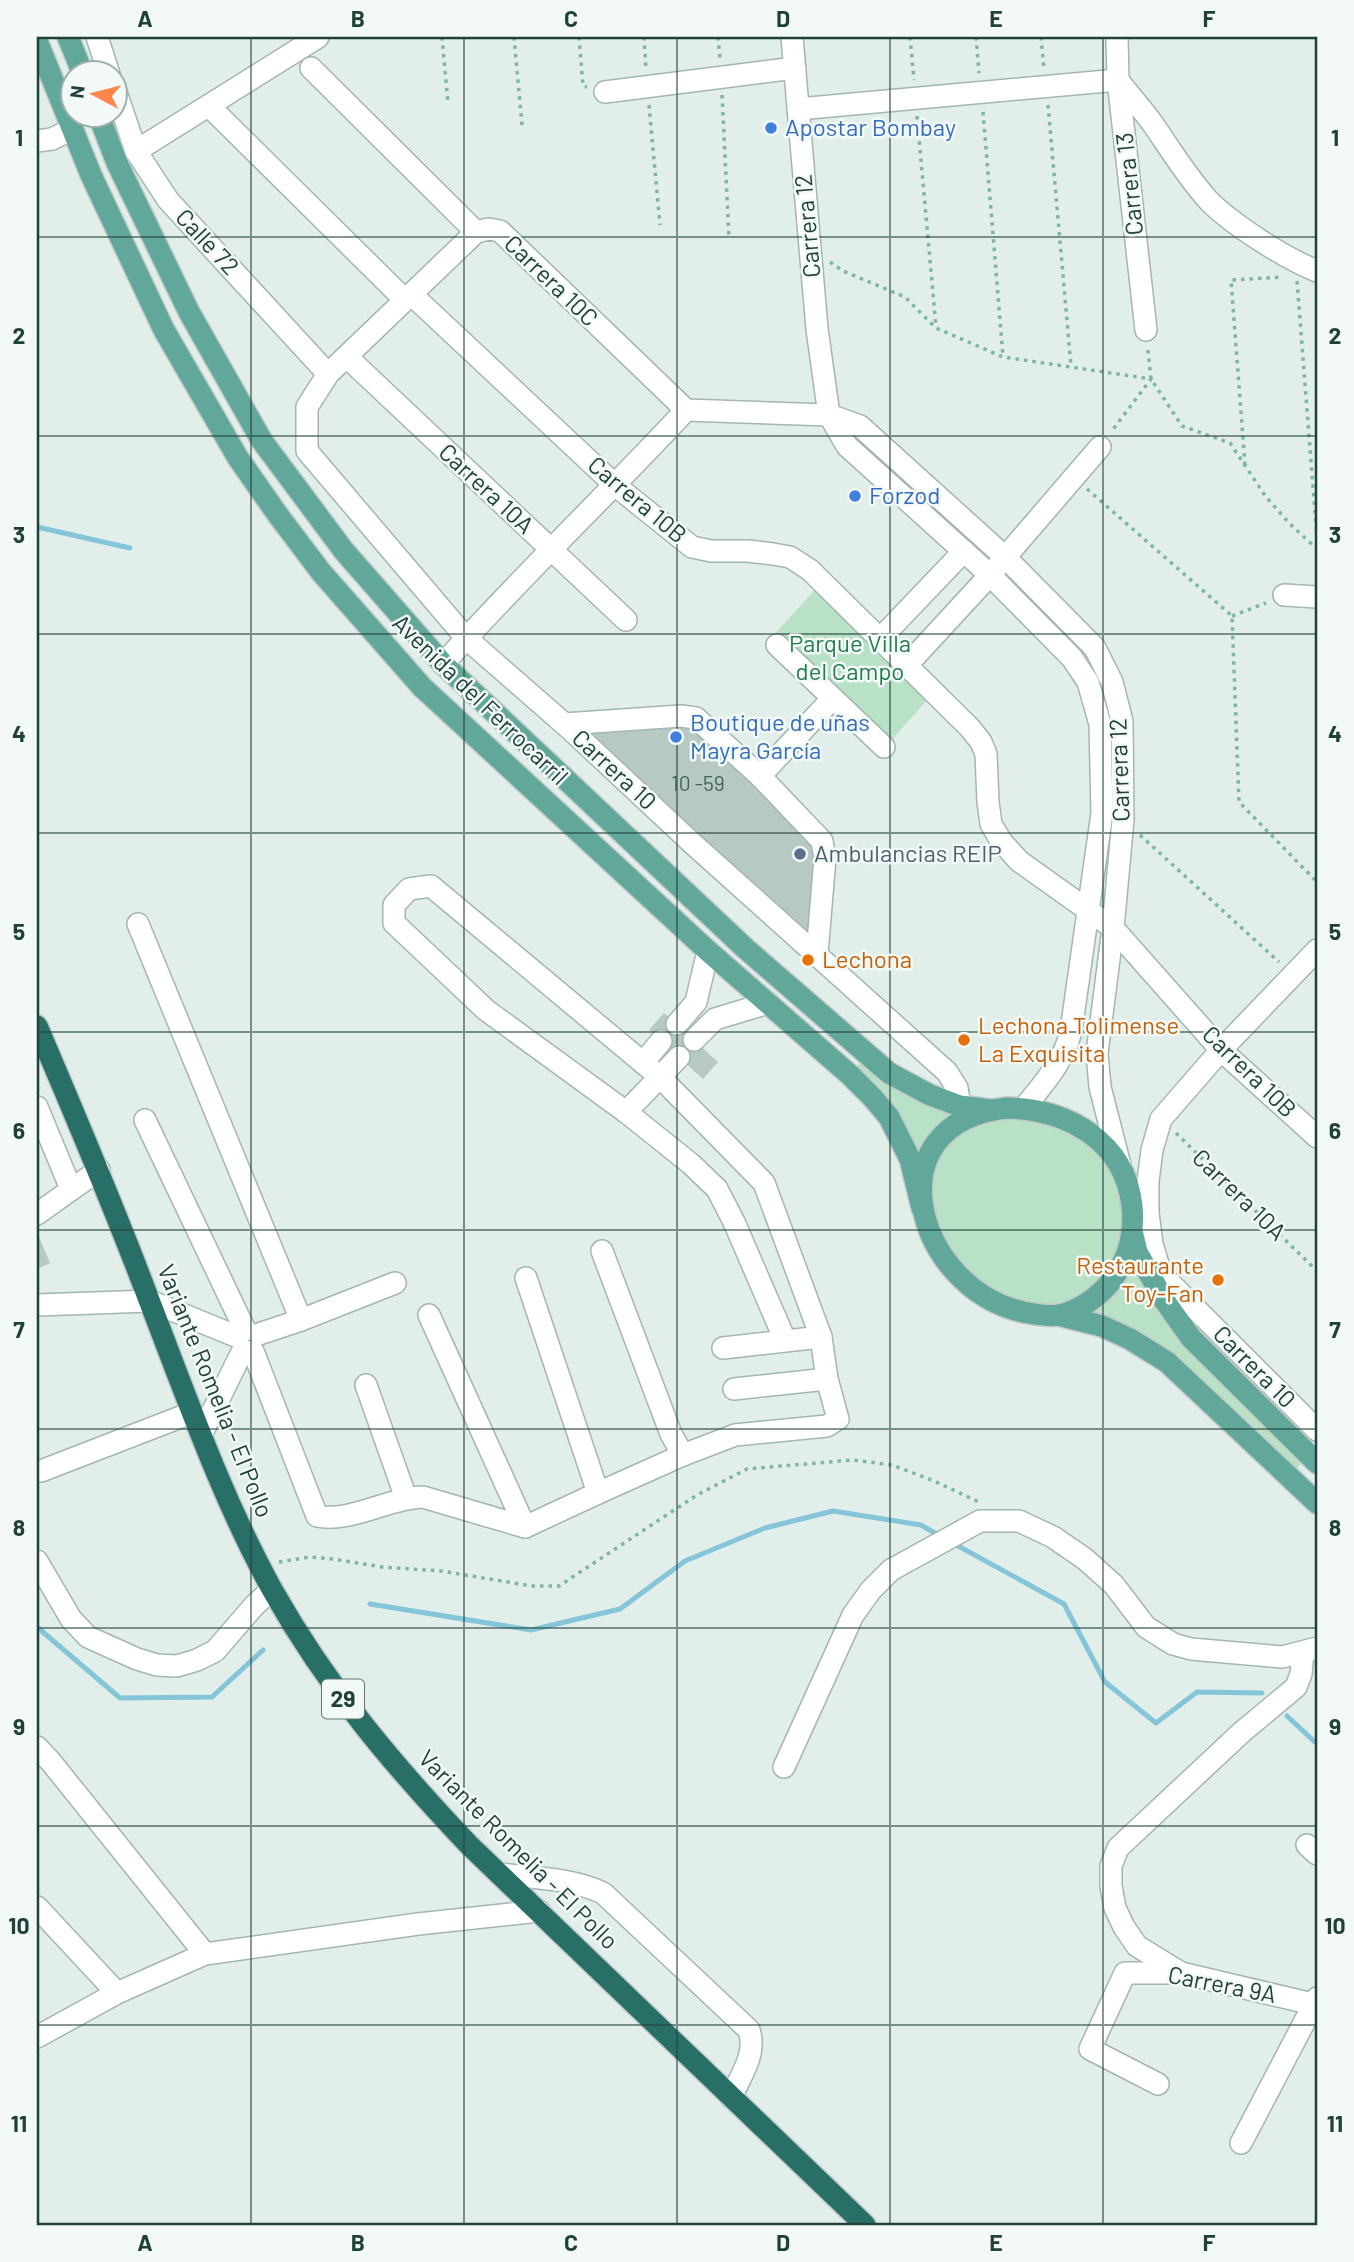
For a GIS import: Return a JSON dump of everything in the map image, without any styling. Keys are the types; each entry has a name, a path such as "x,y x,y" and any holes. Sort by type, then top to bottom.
{"highway":[{"name":"Variante Romelia - El Pollo","path":"37,1026 99,1170 191,1413 233,1509 272,1589 319,1665 366,1730 409,1782 499,1874 865,2225"}],"main road":[{"path":"68,37 77,60"},
{"name":"Avenida del Ferrocarril","path":"37,41 60,99"},
{"name":"Avenida del Ferrocarril","path":"72,130 128,257 196,389 238,458 321,572 422,687 708,951 873,1098 888,1117 910,1159 922,1208"},
{"name":"Avenida del Ferrocarril","path":"104,130 117,163 189,312 262,440 344,551 443,664 746,949 888,1073 908,1085 960,1106 990,1110"},
{"path":"1314,1453 1191,1338 1164,1300 1137,1252 1131,1199 1120,1165 1101,1143 1078,1126 1052,1114 1024,1108 990,1110 965,1118 934,1147 922,1177 922,1208 939,1252 953,1271 970,1287 990,1300 1012,1309 1034,1314 1058,1315 1102,1326 1130,1339 1167,1362 1317,1503"},
{"path":"1058,1315 1085,1304 1108,1285 1124,1262 1133,1235"}],"street":[{"path":"97,37 104,60"},
{"path":"135,151 318,37"},
{"name":"Carrera 12","path":"792,37 817,329 829,415 847,446 990,575 1072,658 1088,682 1100,724 1102,813 1068,1046 1051,1074 1024,1108"},
{"name":"Carrera 13","path":"1117,37 1118,80 1146,330"},
{"name":"Carrera 10C","path":"311,68 476,232 489,229 500,231 686,410"},
{"path":"605,92 794,68"},
{"path":"798,109 1118,80 1210,201 1296,269 1317,271"},
{"name":"Carrera 10B","path":"209,106 408,298 616,486 692,547 790,557 810,570 971,728 981,742 986,754 991,824 1001,841 1019,861 1113,928 1221,1049 1317,1137"},
{"path":"37,141 52,139 70,130"},
{"name":"Calle 72","path":"128,130 135,151 168,201 328,374"},
{"path":"328,374 476,232"},
{"name":"Carrera 10A","path":"347,357 626,620"},
{"name":"Carrera 10","path":"328,374 307,407 307,450 466,638 947,1072 957,1088 960,1106"},
{"path":"443,664 686,410 829,415"},
{"name":"Carrera 12","path":"829,415 860,426 1005,557 1094,648 1112,682 1122,721 1124,820 1097,1053 1100,1087 1120,1165"},
{"path":"907,665 990,575 1100,447"},
{"path":"880,639 964,551"},
{"path":"1284,596 1317,597"},
{"path":"777,645 884,747"},
{"path":"760,776 832,699"},
{"path":"564,724 681,716 696,719 760,776 822,841 825,859 817,954"},
{"path":"1100,724 1122,721"},
{"path":"145,1120 247,1340 317,1516 331,1519 406,1498 423,1497 525,1527 683,1455 735,1435 827,1426 838,1419 827,1379 821,1337 764,1183 660,1077 430,887 410,889 394,905 394,923 486,1010 626,1112 691,1164 717,1189 785,1340"},
{"path":"138,925 301,1320"},
{"path":"1161,1119 1221,1049 1317,950"},
{"path":"677,1024 696,1002 708,951"},
{"path":"696,1002 715,1020"},
{"path":"694,1040 715,1020 768,1003"},
{"path":"643,1063 662,1041"},
{"path":"626,1112 679,1057"},
{"path":"37,1107 71,1189"},
{"name":"Carrera 10","path":"1161,1119 1152,1150 1148,1181 1152,1244 1161,1274 1317,1430"},
{"path":"37,1214 99,1170"},
{"path":"602,1251 671,1434 683,1455"},
{"path":"526,1278 598,1493"},
{"path":"37,1306 150,1301 247,1340 395,1283"},
{"path":"429,1315 525,1527"},
{"path":"723,1348 821,1337"},
{"path":"201,1435 247,1340"},
{"path":"734,1389 827,1379"},
{"path":"366,1385 406,1498"},
{"path":"37,1471 191,1413"},
{"path":"784,1767 853,1615 871,1590 891,1570 980,1521 1019,1521 1054,1537 1085,1559 1114,1586 1146,1627 1173,1644 1191,1649 1282,1657 1310,1651"},
{"path":"37,1561 71,1619 88,1637 157,1665 177,1666 215,1651 254,1605 272,1589"},
{"path":"1181,1973 1137,1946 1124,1927 1115,1908 1111,1866 1118,1848 1242,1732 1296,1687 1310,1651"},
{"path":"37,1747 60,1772 205,1954"},
{"path":"499,1874 587,1886 603,1894 749,2030 753,2040 752,2052 731,2097"},
{"path":"37,1907 117,1993"},
{"path":"37,2037 117,1993 205,1954 539,1911"},
{"name":"Carrera 9A","path":"1158,2084 1090,2049 1125,1973 1181,1973 1316,2002"},
{"path":"1241,2143 1316,2002"}],"path":[{"path":"442,37 448,103"},
{"path":"514,37 522,125"},
{"path":"579,37 583,86 605,92"},
{"path":"644,37 660,225"},
{"path":"718,37 729,238"},
{"path":"910,37 936,327"},
{"path":"976,37 1003,357"},
{"path":"1041,37 1071,366"},
{"path":"810,250 843,271 905,297 936,327 1003,357 1151,379"},
{"path":"1245,467 1231,280 1296,269 1317,538"},
{"path":"1146,330 1151,379 1182,426 1230,443 1266,497 1317,549"},
{"path":"1100,447 1151,379"},
{"path":"1074,478 1232,616 1239,802 1317,882"},
{"path":"1232,616 1284,596"},
{"path":"1124,820 1294,975"},
{"name":"Carrera 10A","path":"1161,1119 1317,1271"},
{"path":"289,1560 310,1557 333,1559 382,1567 441,1571 532,1586 559,1587 697,1494 747,1469 840,1461 892,1465 982,1504"}],"green space":[{"name":"Parque Villa del Campo","path":"822,582 934,692 889,743 774,635"},
{"path":"867,1055 889,1073 1007,1108 1101,1143 1164,1300 1307,1454 1291,1478 1151,1351 1034,1314 953,1271 910,1159 850,1075"}],"building":[{"path":"696,718 825,858 817,948 569,728"},
{"path":"664,1013 718,1062 703,1079 649,1030"},
{"path":"37,1232 50,1263 37,1269"}],"waterway":[{"path":"37,527 130,548"},
{"path":"370,1604 531,1630 620,1609 685,1561 765,1528 833,1511 921,1525 940,1536"},
{"path":"951,1542 1064,1604 1105,1682 1156,1723 1197,1692 1262,1693"},
{"path":"37,1627 120,1698 212,1697 263,1650"},
{"path":"1287,1716 1317,1744"}],"place":[{"name":"Apostar Bombay","path":"771,128"},
{"name":"Forzod","path":"855,496"},
{"name":"Boutique de uñas Mayra García","path":"676,737"},
{"name":"Ambulancias REIP","path":"800,854"},
{"name":"Lechona","path":"808,960"},
{"name":"Lechona Tolimense La Exquisita","path":"964,1040"},
{"name":"Restaurante Toy-Fan","path":"1218,1280"}]}
